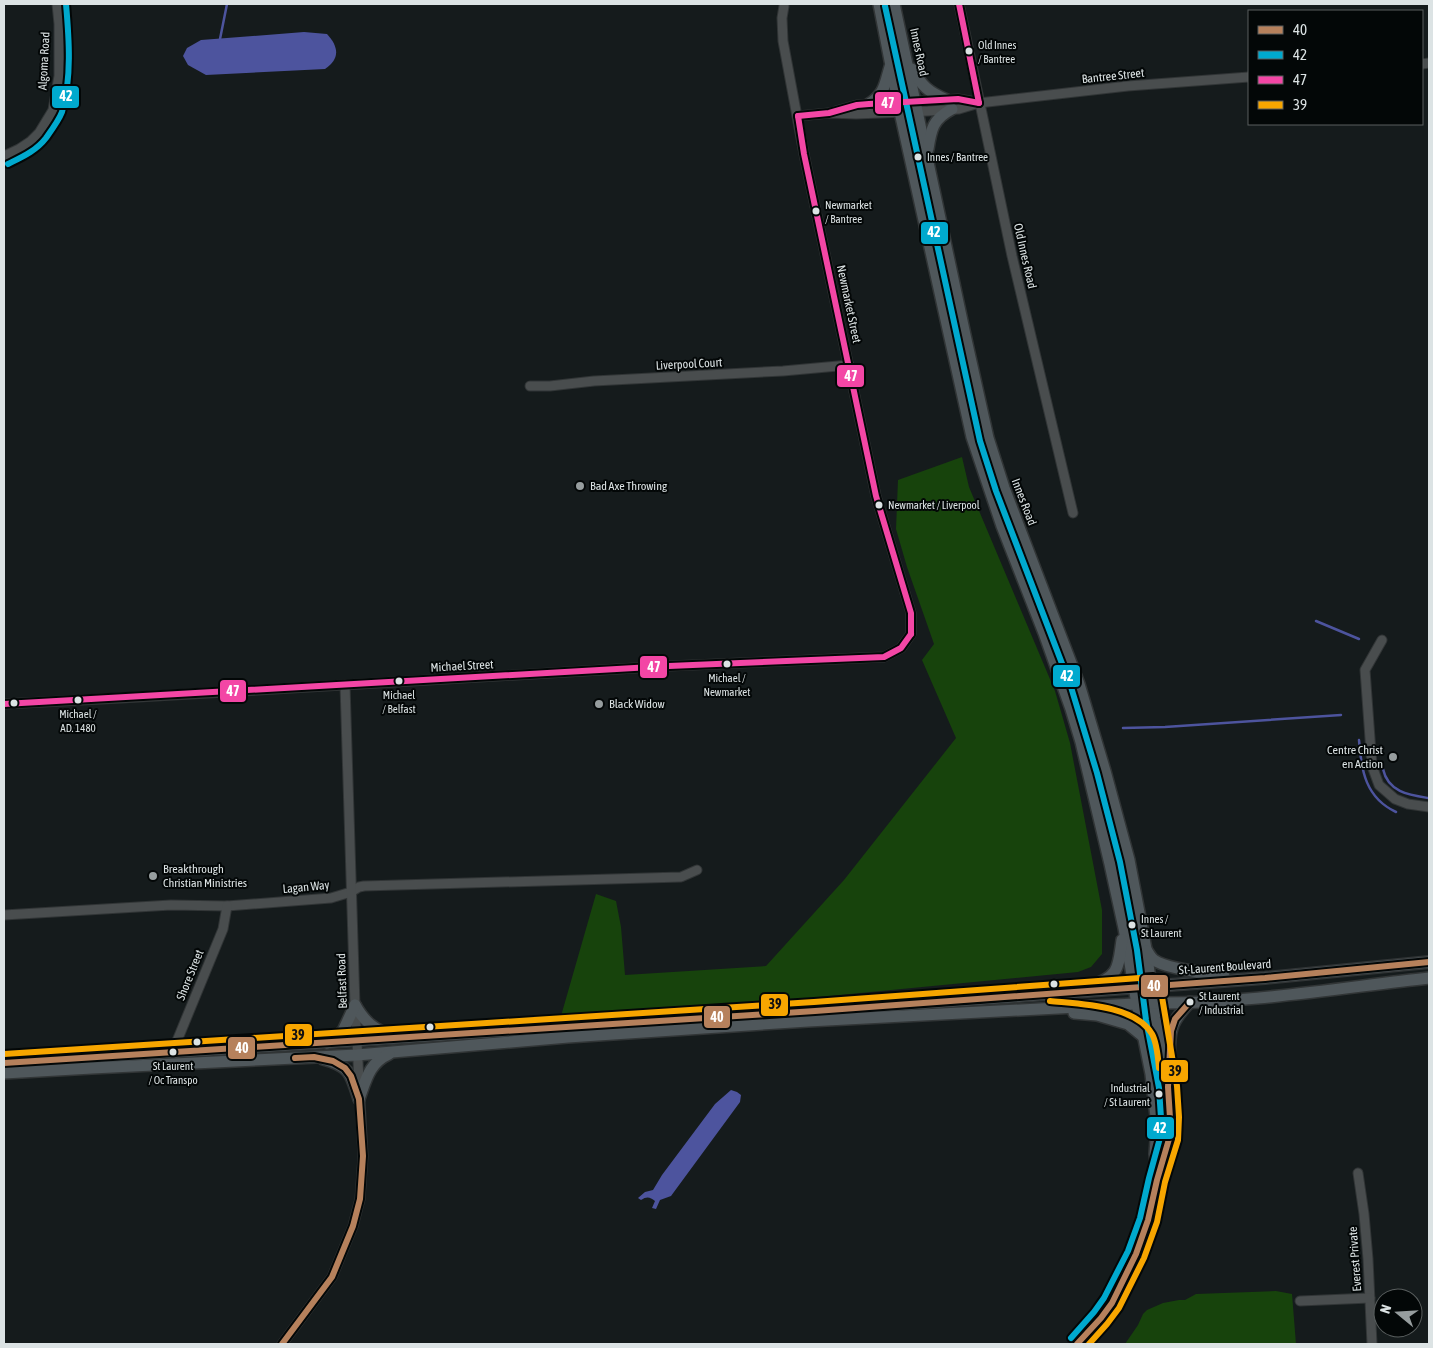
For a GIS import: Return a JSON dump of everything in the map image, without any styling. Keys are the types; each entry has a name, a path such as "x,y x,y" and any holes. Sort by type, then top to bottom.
{"main road":[{"path":"879,4 899,107 972,437 1002,526 1047,640 1076,726 1110,864 1124,928 1136,1004 1155,1099 1157,1180"},
{"name":"Innes Road","path":"894,4 988,438 1004,488 1070,658 1106,771 1129,860 1146,949 1150,986 1168,1087"},
{"path":"906,59 922,85 949,104 933,127 928,159"},
{"path":"869,104 882,92 891,62"},
{"path":"1074,992 1105,981 1114,973 1120,959 1124,928"},
{"path":"1146,949 1153,960 1162,964 1243,979"},
{"name":"St-Laurent Boulevard","path":"4,1063 815,1011 1338,972 1429,962"},
{"path":"4,1073 357,1055 568,1037 808,1021 1270,997 1429,978"},
{"path":"1077,1344 1101,1318 1112,1302 1136,1254 1148,1220 1169,1139 1168,1087 1172,1026 1175,1019 1190,1002"},
{"path":"355,1006 370,1025 380,1032 395,1038"},
{"path":"327,1043 343,1031 355,1006"},
{"path":"1041,1010 1097,1015 1128,1024 1144,1037"},
{"path":"359,1099 373,1065 381,1058 394,1052"},
{"path":"314,1057 333,1061 345,1068 352,1076 359,1099"}],"street":[{"name":"Algoma Road","path":"4,156 31,141 39,133 53,110 59,76 57,4"},
{"name":"Old Innes Road","path":"959,4 1012,256 1073,513"},
{"name":"Newmarket Street","path":"784,6 782,18 783,41 804,154 876,496 912,613 911,634"},
{"name":"Bantree Street","path":"828,113 857,105 869,104 917,107 949,104 959,109 979,103 1128,86 1248,77"},
{"name":"Bantree Street","path":"798,116 828,113 856,114 899,107"},
{"name":"Liverpool Court","path":"530,386 849,365"},
{"name":"Michael Street","path":"4,704 669,666 884,657 901,648 911,634"},
{"path":"1382,640 1365,670 1372,766 1379,785 1395,799 1408,804 1429,807"},
{"name":"Belfast Road","path":"282,1344 332,1277 353,1226 360,1199 363,1156 356,1040 345,685"},
{"name":"Lagan Way","path":"4,915 171,905 227,906 331,898 364,886 681,877 697,870"},
{"name":"Shore Street","path":"172,1053 223,929 227,906"},
{"name":"Everest Private","path":"1358,1173 1368,1259 1372,1344"},
{"path":"1300,1301 1370,1298"}],"green space":[{"path":"962,457 969,487 1055,691 1070,743 1102,910 1102,954 1091,967 1078,972 757,1003 561,1016 596,894 616,901 621,927 625,975 766,966 844,880 956,738 922,660 934,644 896,529 898,480"},
{"path":"1276,1291 1292,1294 1296,1344 1125,1344 1143,1314 1147,1310 1163,1303 1185,1300 1196,1294"}],"water":[{"path":"304,32 327,34 334,44 336,48 335,57 325,69 206,75 188,65 183,56 187,48 201,40"},
{"path":"731,1090 741,1095 740,1102 671,1196 660,1200 656,1209 652,1208 655,1201 652,1199 641,1200 638,1198 645,1192 653,1190 715,1104"}],"waterway":[{"path":"220,39 227,4"},
{"path":"1316,621 1359,639"},
{"path":"1123,728 1165,727 1341,715"},
{"path":"1359,740 1361,762 1367,782 1378,799 1396,812"},
{"path":"1383,769 1389,783 1400,791 1428,798"}],"transit line":[{"name":"42","path":"8,164 38,147 55,125 62,112 68,72 69,44 66,4"},
{"name":"47","path":"959,4 979,103"},
{"name":"42","path":"885,6 980,441 996,491 1071,687 1097,773 1120,862 1137,950 1146,1020 1159,1088 1160,1138 1140,1218 1128,1251 1104,1298 1071,1338"},
{"name":"47","path":"798,116 829,113 857,105 869,104 958,99 979,103"},
{"name":"47","path":"798,116 804,154 876,496 911,613 911,634"},
{"name":"47","path":"4,704 669,666 884,657 901,648 911,634"},
{"name":"40","path":"4,1063 815,1011 1265,978 1429,962"},
{"name":"39","path":"4,1054 814,1002 1153,977 1160,985 1177,1086 1178,1140 1165,1182 1157,1222 1144,1258 1119,1308 1089,1344"},
{"name":"39","path":"1050,1001 1091,1005 1133,1017 1144,1024 1152,1034 1159,1068"},
{"name":"40","path":"1077,1344 1112,1303 1136,1254 1148,1220 1169,1139 1168,1087 1171,1031 1175,1019 1190,1002"},
{"name":"40","path":"282,1344 332,1277 353,1226 360,1199 363,1156 359,1099 351,1076 345,1068 333,1061 314,1057 295,1058"}],"place":[{"name":"Old Innes / Bantree","path":"969,51"},
{"name":"Innes / Bantree","path":"918,157"},
{"name":"Newmarket / Bantree","path":"816,211"},
{"name":"Bad Axe Throwing","path":"580,486"},
{"name":"Newmarket / Liverpool","path":"879,505"},
{"name":"Michael / Newmarket","path":"727,664"},
{"name":"Michael / Belfast","path":"399,681"},
{"name":"Michael / AD. 1480","path":"78,700"},
{"name":"Black Widow","path":"599,704"},
{"name":"Centre Christ en Action","path":"1393,757"},
{"name":"Breakthrough Christian Ministries","path":"153,876"},
{"name":"Innes / St Laurent","path":"1132,925"},
{"name":"St Laurent / Industrial","path":"1190,1002"},
{"name":"St Laurent / Oc Transpo","path":"173,1052"},
{"name":"Industrial / St Laurent","path":"1159,1094"}]}
